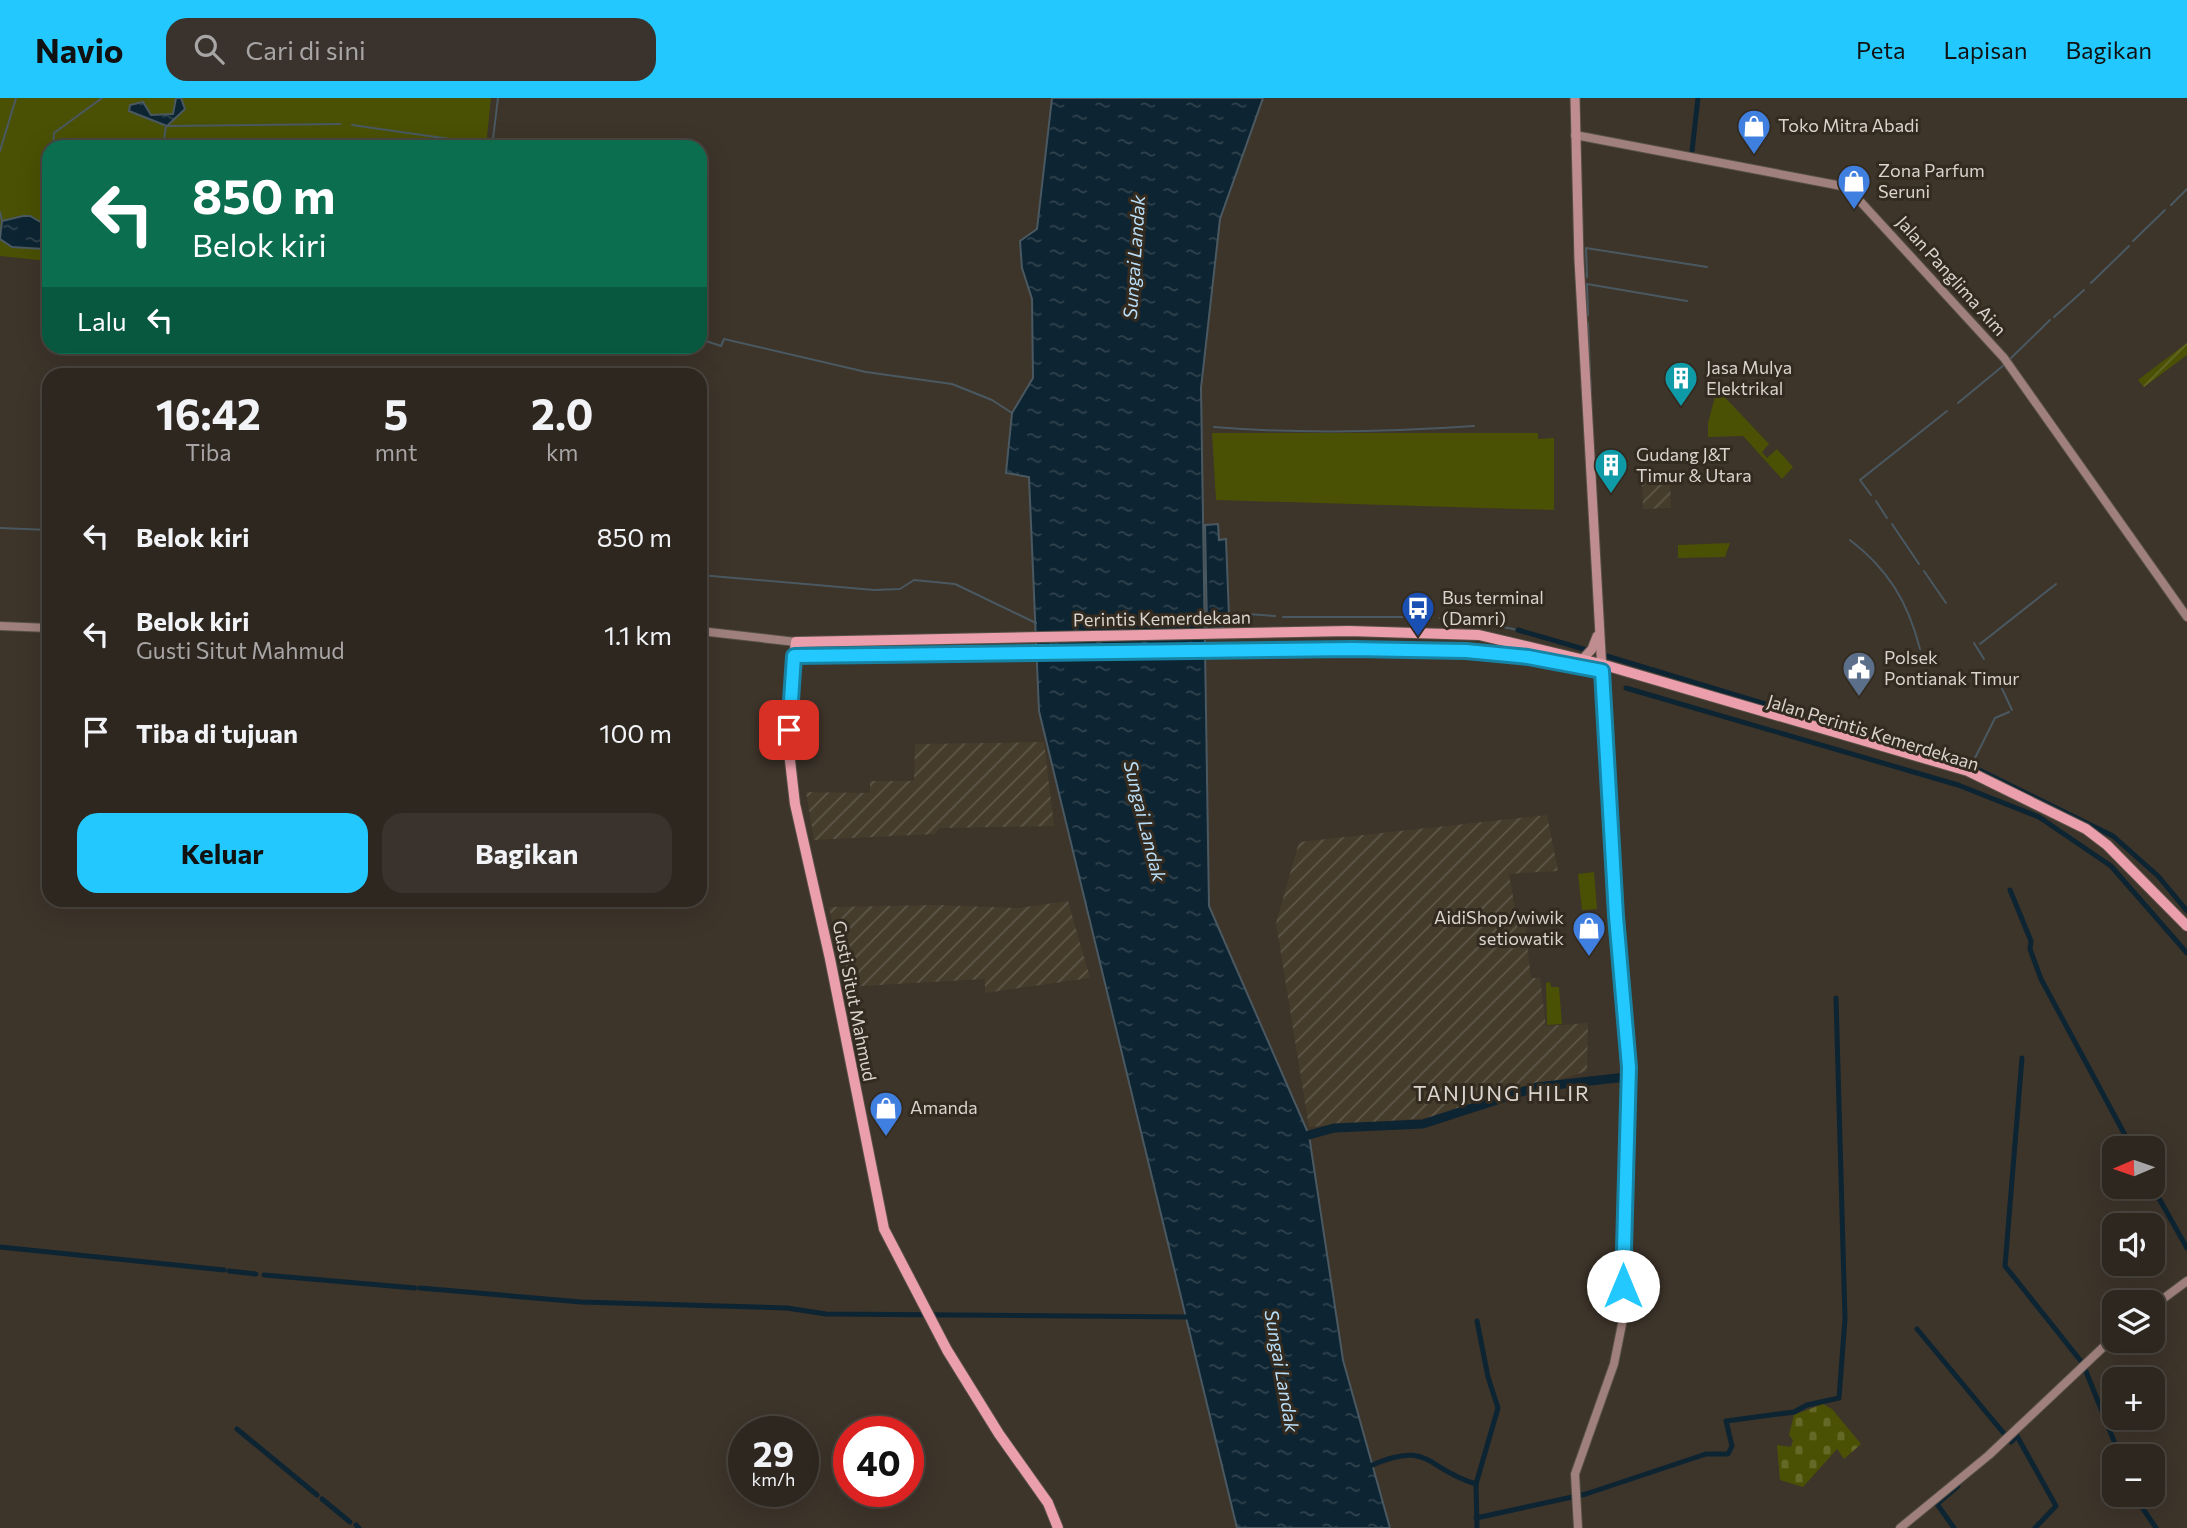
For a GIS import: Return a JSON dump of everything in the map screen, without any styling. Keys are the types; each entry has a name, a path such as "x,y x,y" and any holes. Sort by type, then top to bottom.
{"highway":[{"name":"Perintis Kemerdekaan","path":"796,642 1448,632 1466,633 1581,661 1600,660"},
{"path":"939,639 945,655"},
{"name":"Gusti Situt Mahmud","path":"796,642 789,692 788,743 795,804 830,959 884,1229 930,1320 999,1434 1048,1503 1058,1528"},
{"path":"794,656 1272,650 1466,651 1600,660 1671,687"},
{"name":"Jalan Perintis Kemerdekaan","path":"1671,687 1947,763 2040,804 2075,822 2107,845 2187,926"},
{"name":"Jalan Perintis Kemerdekaan","path":"1671,687 1946,768 1995,788 2074,827 2102,846 2154,895 2187,932"}],"main road":[{"path":"1575,98 1600,660"},
{"path":"1581,661 1592,649 1598,632"}],"street":[{"name":"Jalan Panglima Aim","path":"1575,135 1847,187 2004,358 2187,617"},
{"path":"0,626 42,628"},
{"path":"707,632 796,642"},
{"path":"1577,1528 1577,1466 1592,1434 1614,1364 1623,1319 1629,1067 1616,916 1600,660"},
{"path":"2165,1297 2187,1281"},
{"path":"1900,1528 2006,1439 2102,1348"}],"shaded area":[{"path":"1670,478 1671,508 1643,509 1642,479"},
{"path":"1044,742 1054,826 940,828 935,834 814,840 806,792 870,793 870,781 914,781 915,744"},
{"path":"1547,815 1558,871 1509,874 1516,914 1524,914 1531,978 1540,978 1546,1026 1588,1023 1587,1071 1440,1117 1309,1127 1276,923 1299,842"},
{"path":"1068,901 1090,978 985,993 985,979 846,987 829,907 937,905 1018,908"}],"green space":[{"path":"0,98 491,98 487,140 42,140 42,260 0,256"},
{"path":"2187,343 2187,355 2144,387 2138,380"},
{"path":"1717,389 1769,444 1762,452 1767,458 1777,449 1793,467 1782,479 1743,436 1708,437 1708,423"},
{"path":"1212,433 1538,433 1538,439 1554,438 1554,510 1216,500"},
{"path":"1730,543 1725,557 1678,558 1678,545"},
{"path":"1594,872 1597,909 1582,910 1578,874"},
{"path":"1550,982 1551,987 1559,987 1562,1024 1547,1025 1546,983"},
{"path":"1823,1404 1832,1409 1861,1444 1844,1459 1837,1449 1803,1487 1780,1480 1777,1445 1791,1447 1793,1440 1789,1435 1794,1415"}],"water":[{"path":"176,98 181,98 185,109 167,126 129,111 130,105 143,102 151,115 173,114"},
{"name":"Sungai Landak","path":"1052,98 1263,98 1220,219 1201,388 1209,906 1309,1135 1343,1360 1390,1528 1237,1528 1039,711 1029,477 1006,473 1012,413 1033,378 1032,299 1022,268 1020,241 1037,229"},
{"path":"30,216 42,223 42,249 12,247 0,239 2,221"},
{"path":"1218,524 1219,540 1226,539 1229,616 1223,628 1207,629 1205,525"}],"waterway":[{"path":"0,151 16,98"},
{"path":"54,140 54,133 102,98"},
{"path":"493,140 498,98"},
{"path":"1692,151 1698,98"},
{"path":"167,126 340,124"},
{"path":"352,125 457,140"},
{"path":"164,140 166,126"},
{"path":"2171,205 2187,189"},
{"path":"2133,241 2165,210"},
{"path":"0,212 2,221"},
{"path":"2091,283 2129,246"},
{"path":"1587,277 1586,248 1707,267"},
{"path":"1587,284 1687,301"},
{"path":"1587,284 1588,315"},
{"path":"2054,317 2084,290"},
{"path":"2010,359 2050,320"},
{"path":"1588,323 1591,395"},
{"path":"707,341 721,346 724,339 866,372 952,384 992,400 1012,413"},
{"path":"1958,403 2004,365"},
{"path":"1871,495 1860,480 1947,411"},
{"path":"1214,427 1344,431 1474,426"},
{"path":"1876,501 1887,518"},
{"path":"1892,524 1919,564"},
{"path":"0,528 42,530"},
{"path":"1850,540 1875,563 1895,588 1909,616 1920,649"},
{"path":"1924,571 1946,603"},
{"path":"707,576 874,590 900,589 914,580 955,584 1036,623"},
{"path":"1980,644 2056,584"},
{"path":"1234,613 1275,616"},
{"path":"1283,617 1432,617"},
{"path":"1440,618 1495,625"},
{"path":"1503,627 1518,630"},
{"path":"1518,630 1587,650"},
{"path":"1974,643 1984,659"},
{"path":"1600,654 1971,766 2113,836 2158,876 2187,911"},
{"path":"1998,680 2012,710"},
{"path":"1626,688 1958,785 2039,817 2111,866 2187,953"},
{"path":"1971,766 1995,718 2009,712"},
{"path":"2010,890 2031,941 2030,949 2041,979 2126,1136"},
{"path":"1476,1518 1586,1494 1706,1454 1728,1454 1732,1446 1726,1421 1794,1412 1807,1405 1839,1398 1845,1319 1836,998"},
{"path":"2022,1058 2005,1266 2084,1365"},
{"path":"1309,1135 1334,1128 1423,1124 1537,1087 1626,1077"},
{"path":"2159,1199 2187,1248"},
{"path":"0,1247 224,1270"},
{"path":"229,1271 256,1274"},
{"path":"264,1275 415,1288"},
{"path":"420,1288 581,1302 787,1308 826,1314 1192,1317"},
{"path":"1477,1321 1488,1377 1498,1408 1476,1484 1477,1528"},
{"path":"1917,1329 2011,1442 2017,1436 2056,1506 2035,1528"},
{"path":"2083,1364 2115,1444"},
{"path":"237,1429 317,1495"},
{"path":"1370,1466 1390,1458 1416,1456 1476,1484"},
{"path":"1954,1528 1937,1504 1958,1486"},
{"path":"322,1499 350,1522"},
{"path":"2142,1507 2156,1528"},
{"path":"356,1525 359,1528"}],"place":[{"name":"Toko Mitra Abadi","path":"1754,156"},
{"name":"Zona Parfum Seruni","path":"1854,211"},
{"name":"Jasa Mulya Elektrikal","path":"1681,408"},
{"name":"Gudang J&T Timur & Utara","path":"1611,495"},
{"name":"Bus terminal (Damri)","path":"1418,638"},
{"name":"Polsek Pontianak Timur","path":"1859,698"},
{"name":"AidiShop/wiwik setiowatik","path":"1589,958"},
{"name":"Amanda","path":"886,1138"}],"district":[{"name":"TANJUNG HILIR","path":"1502,1094"}],"route":[{"path":"789,730 790,677 794,656 1352,649 1466,651 1528,657 1602,671 1616,916 1629,1067 1623,1286"}]}
